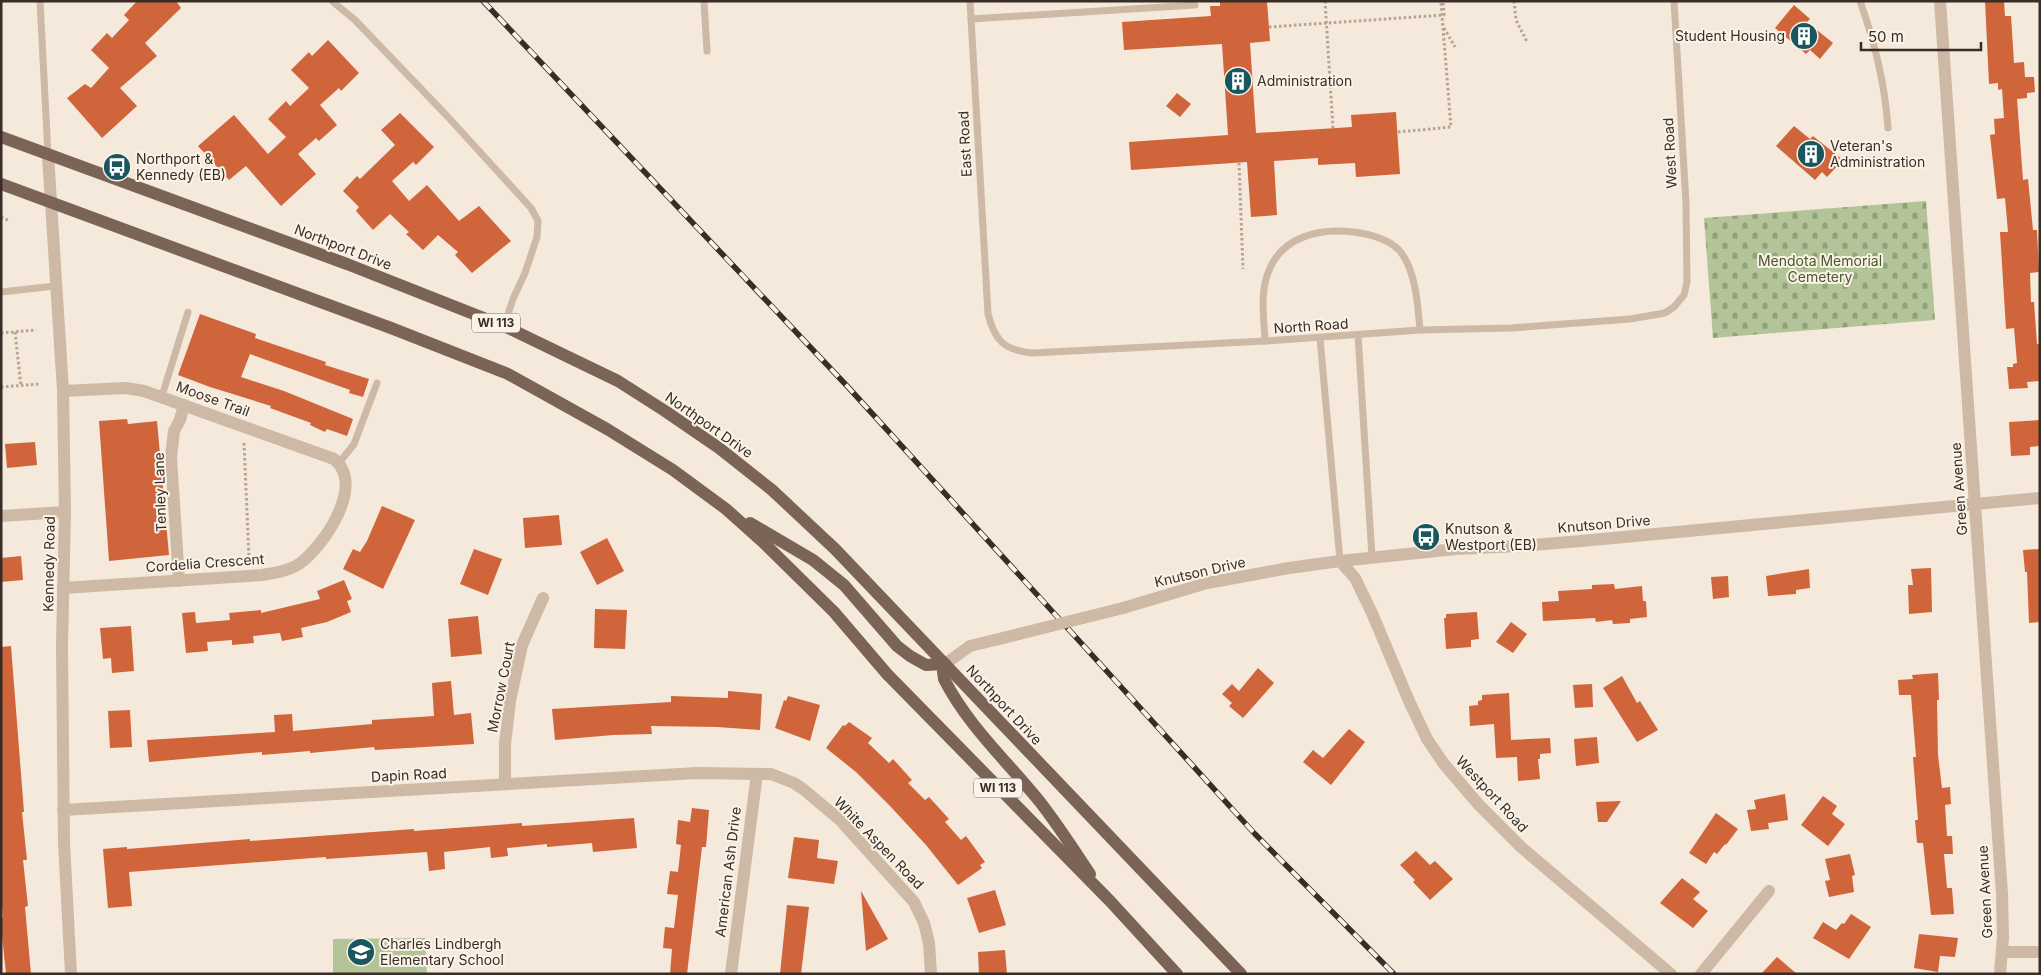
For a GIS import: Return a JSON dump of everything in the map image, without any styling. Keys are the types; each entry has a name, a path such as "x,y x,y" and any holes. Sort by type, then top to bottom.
{"main road":[{"name":"Northport Drive","path":"1,137 347,264 504,326 618,381 666,411 719,448 772,490 835,549 1241,974"},
{"name":"WI 113","path":"1,184 391,328 508,374 615,434 673,470 726,510 764,543 834,612 887,674 1110,901 1177,974"},
{"path":"726,510 813,560 844,586 897,646 910,656 926,665 945,664 944,679 971,722 1040,803 1110,901"}],"street":[{"name":"Green Avenue","path":"1940,1 2002,894 2003,952 2000,974"},
{"name":"Kennedy Road","path":"48,155 63,391 65,512 63,810 71,974"},
{"name":"Moose Trail","path":"63,391 126,388 162,396 334,459 341,467"},
{"name":"Tenley Lane","path":"179,581 171,458 174,431 180,420 184,405"},
{"name":"Cordelia Crescent","path":"63,588 262,575 281,572 298,564 313,551 326,535 344,502 345,486 341,467"},
{"name":"Knutson Drive","path":"945,664 970,646 1123,608 1207,583 1289,568 1372,557 1456,549 1581,541 2040,498"},
{"path":"1,516 65,512"},
{"name":"Westport Road","path":"1340,561 1355,578 1409,702 1427,739 1444,764 1479,805 1521,847 1671,974"},
{"name":"Morrow Court","path":"505,784 505,744 510,701 522,645 543,598"},
{"name":"Dapin Road","path":"63,810 697,773 756,774"},
{"name":"American Ash Drive","path":"731,974 756,774"},
{"name":"White Aspen Road","path":"756,774 771,774 794,783 803,789 840,820 914,902 924,923 929,943 931,974"},
{"path":"1701,974 1769,891"},
{"path":"2003,952 2040,952"}],"lane":[{"path":"40,1 48,155"},
{"path":"332,1 355,20 448,117 531,208 538,221 538,237 504,326"},
{"path":"704,1 707,51"},
{"name":"East Road","path":"970,1 986,286"},
{"name":"West Road","path":"1674,1 1686,203 1687,282 1684,295 1680,301"},
{"path":"1860,1 1880,64 1886,96 1888,128"},
{"path":"971,19 1195,5"},
{"path":"1265,341 1264,305 1268,271 1291,244 1310,234 1337,230 1363,233 1377,237 1399,250 1406,262 1415,288 1420,330"},
{"path":"1,292 55,286"},
{"name":"North Road","path":"986,286 988,314 996,337 1008,348 1018,352 1052,353 1320,338 1420,330 1511,328 1630,319 1665,313 1680,301"},
{"path":"162,396 188,312"},
{"path":"1358,335 1372,557"},
{"path":"1320,338 1340,561"},
{"path":"341,467 354,444 377,383"}],"path":[{"path":"1325,1 1333,128"},
{"path":"1514,1 1516,20 1527,42"},
{"path":"1269,27 1444,15 1442,3 1443,25 1451,127 1398,132"},
{"path":"1443,25 1455,47"},
{"path":"1239,163 1243,269"},
{"path":"1,217 10,221"},
{"path":"1,333 36,330"},
{"path":"15,332 20,386"},
{"path":"1,387 40,384"},
{"path":"244,443 249,558"}],"green space":[{"name":"Mendota Memorial Cemetery","path":"1926,201 1935,320 1713,338 1704,218"},
{"path":"425,938 427,974 333,974 333,939"}],"building":[{"path":"137,1 176,1 181,8 145,43 157,56 120,88 137,106 102,138 67,98 85,84 91,88 109,68 91,50 107,33 112,38 129,20 124,15"},
{"name":"Administration","path":"1220,1 1267,1 1270,41 1250,43 1256,133 1352,127 1351,115 1396,112 1400,174 1356,177 1355,163 1318,165 1318,158 1274,161 1277,215 1251,217 1247,162 1131,170 1129,142 1228,135 1222,44 1124,50 1122,22 1211,16 1210,6 1220,6"},
{"path":"1985,1 2004,1 2005,16 2011,16 2014,63 2024,62 2025,77 2034,77 2035,92 2027,93 2027,98 2017,99 2023,180 2028,179 2033,230 2037,230 2039,272 2030,273 2031,302 2034,302 2037,344 2040,344 2040,381 2027,382 2028,388 2009,389 2007,367 2013,367 2013,364 2017,363 2014,328 2006,329 2000,232 2008,232 2005,198 1997,199 1990,135 1995,134 1994,119 2004,118 2002,89 1998,90 1998,83 1989,84"},
{"name":"Student Housing","path":"1794,5 1810,19 1807,22 1833,43 1820,59 1810,50 1806,54 1775,28"},
{"path":"328,40 359,73 341,91 339,88 320,105 337,125 319,141 316,138 298,154 316,174 281,206 246,166 229,180 198,146 234,115 268,154 286,137 268,119 286,101 290,106 309,88 291,70 309,52 312,56"},
{"path":"1177,93 1191,104 1180,117 1166,106"},
{"path":"400,113 434,147 416,165 413,162 392,181 409,201 427,185 459,221 479,206 511,241 472,273 455,255 458,252 438,235 423,250 406,234 409,232 390,214 373,230 356,211 359,207 343,191 357,176 360,179 395,145 381,130"},
{"name":"Veteran's Administration","path":"1794,126 1810,139 1813,136 1843,160 1827,177 1822,172 1815,180 1776,146"},
{"path":"200,314 256,334 255,338 326,362 325,365 369,379 363,397 349,393 350,390 250,354 241,377 284,391 353,419 347,436 327,429 325,432 310,425 311,423 270,408 271,406 178,375"},
{"path":"127,419 128,424 157,421 169,555 109,561 99,421"},
{"path":"2040,420 2040,446 2030,447 2030,455 2011,456 2009,422"},
{"path":"35,442 37,465 7,468 5,444"},
{"path":"382,506 415,520 383,589 343,569 353,549 360,552 367,541"},
{"path":"559,515 562,545 525,548 523,518"},
{"path":"607,538 624,571 597,585 580,552"},
{"path":"474,549 502,559 488,595 460,584"},
{"path":"2040,549 2040,622 2029,623 2027,572 2025,572 2023,550"},
{"path":"21,556 23,580 1,582 1,558"},
{"path":"1931,568 1932,612 1909,614 1908,585 1913,585 1911,569"},
{"path":"1809,569 1810,588 1796,590 1796,594 1768,596 1766,576"},
{"path":"1728,576 1729,597 1713,599 1711,577"},
{"path":"344,580 352,599 347,601 351,612 327,622 301,628 303,637 282,641 280,633 253,636 254,643 232,645 232,640 207,642 208,651 186,653 182,613 195,612 196,623 230,620 229,613 261,610 261,613 320,599 317,591"},
{"path":"1614,584 1615,589 1642,586 1643,601 1646,601 1647,617 1630,619 1630,623 1613,624 1612,620 1596,622 1595,618 1543,621 1542,602 1559,601 1558,591 1592,589 1592,585"},
{"path":"595,609 627,610 625,649 594,648"},
{"path":"1477,612 1479,639 1471,640 1471,647 1446,649 1444,618 1446,618 1446,614"},
{"path":"478,616 482,654 451,657 448,619"},
{"path":"1511,622 1527,634 1513,653 1496,642"},
{"path":"131,626 134,671 112,673 111,658 103,659 100,628"},
{"path":"11,646 27,860 23,860 28,906 25,907 31,974 6,974 1,926 1,918 3,917 1,897 1,647"},
{"path":"1258,668 1274,683 1243,718 1229,706 1232,703 1222,694 1232,684 1239,691"},
{"path":"1938,673 1938,755 1942,788 1950,787 1951,804 1945,805 1947,836 1952,836 1953,854 1944,854 1947,888 1952,888 1954,914 1931,915 1923,843 1917,843 1915,820 1918,820 1913,757 1916,757 1911,695 1899,695 1898,680 1913,679 1912,675"},
{"path":"1622,676 1637,703 1640,701 1658,730 1637,742 1603,688"},
{"path":"451,681 454,715 471,713 474,744 375,750 374,747 262,755 262,752 149,762 147,740 275,732 274,715 292,714 293,731 372,724 372,720 434,716 432,683"},
{"path":"1592,684 1593,707 1575,708 1573,685"},
{"path":"728,691 762,694 760,730 651,726 652,734 555,740 552,709 671,702 671,696 728,698"},
{"path":"1509,693 1511,740 1550,738 1551,753 1540,754 1540,759 1538,759 1540,779 1518,781 1517,757 1496,758 1494,724 1470,726 1469,706 1478,705 1478,701 1482,700 1482,695"},
{"path":"788,696 820,705 810,741 775,728 784,700 786,701"},
{"path":"130,710 132,747 110,748 108,711"},
{"path":"849,722 872,738 868,743 889,763 893,759 912,780 908,783 925,800 929,797 949,819 945,822 961,840 966,836 985,862 980,865 982,868 958,885 926,845 891,807 856,772 826,748 843,725 845,726"},
{"path":"1349,729 1365,742 1331,785 1303,762 1313,750 1323,758"},
{"path":"1597,737 1599,763 1576,766 1574,739"},
{"path":"1785,794 1788,820 1768,823 1769,829 1751,831 1747,810 1756,809 1754,800"},
{"path":"1823,796 1837,806 1832,814 1845,824 1828,846 1801,825"},
{"path":"1621,801 1607,822 1598,822 1596,802"},
{"path":"692,808 709,810 706,847 702,847 687,974 670,974 672,949 663,948 665,927 674,928 678,895 667,894 670,871 678,872 681,845 676,844 678,820 690,822"},
{"path":"1716,813 1738,829 1717,854 1714,852 1706,864 1689,853"},
{"path":"634,818 637,848 593,852 592,843 547,847 547,844 507,848 508,856 491,858 490,847 444,852 445,869 429,871 427,852 326,859 326,857 129,872 132,906 108,908 103,849 127,847 127,849 414,829 414,831 522,823 522,826"},
{"path":"794,837 819,840 817,858 838,861 834,884 788,878"},
{"path":"1416,851 1430,865 1435,861 1453,879 1430,900 1413,882 1415,880 1400,865"},
{"path":"1850,854 1855,875 1852,876 1854,892 1829,897 1825,881 1830,880 1825,859"},
{"path":"1682,878 1700,892 1693,899 1708,911 1693,928 1660,903"},
{"path":"995,890 1006,925 979,933 967,898"},
{"path":"861,891 888,939 866,951"},
{"path":"787,905 809,907 801,974 780,974"},
{"path":"1851,914 1871,927 1849,959 1813,938 1823,922 1836,930 1842,923 1844,924"},
{"path":"1919,934 1958,938 1955,957 1940,956 1938,972 1914,968"},
{"path":"1005,950 1007,974 979,974 978,952"},
{"path":"1777,957 1797,974 1761,974"}],"railway":[{"path":"483,1 848,387 1255,834 1394,974"}],"place":[{"name":"Student Housing","path":"1804,36"},
{"name":"Administration","path":"1238,81"},
{"name":"Veteran's Administration","path":"1811,154"},
{"name":"Northport & Kennedy (EB)","path":"117,167"},
{"name":"Knutson & Westport (EB)","path":"1426,537"},
{"name":"Charles Lindbergh Elementary School","path":"361,952"}]}
